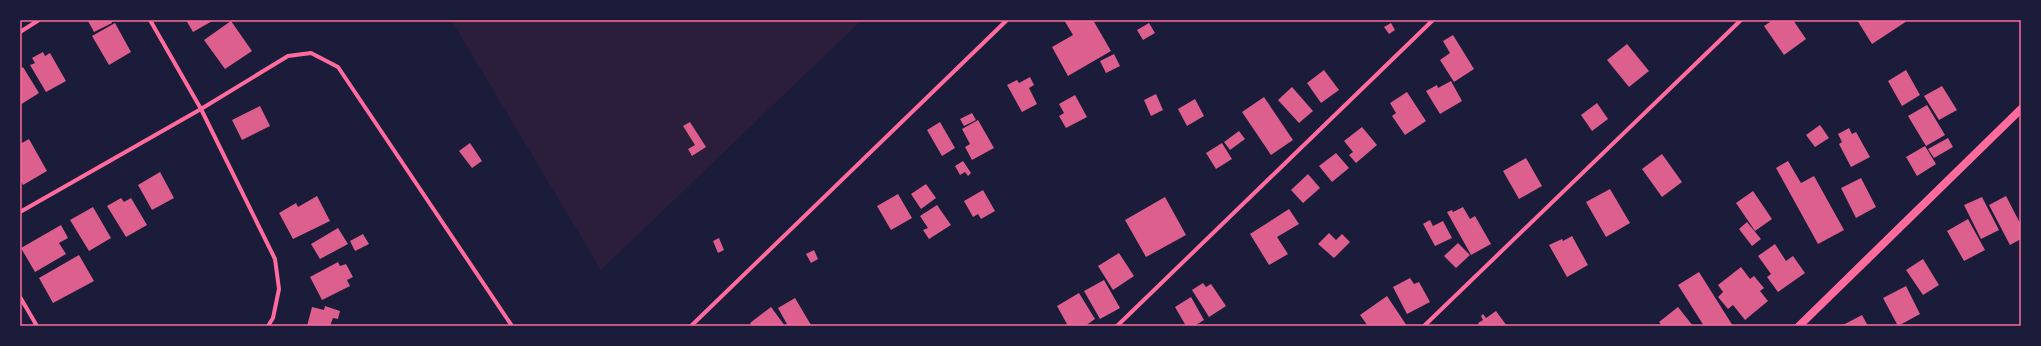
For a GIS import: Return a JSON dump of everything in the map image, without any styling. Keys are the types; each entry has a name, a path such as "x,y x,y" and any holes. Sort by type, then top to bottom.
{"main road":[{"path":"1799,326 2021,109"}],"street":[{"path":"20,32 39,20"},
{"path":"150,20 201,109 275,259 279,289 273,318 268,326"},
{"path":"691,326 1006,20"},
{"path":"1118,326 1433,20"},
{"path":"1424,326 1741,20"},
{"path":"20,212 201,109 288,56 311,53 338,67 512,326"},
{"path":"20,297 37,326"}],"shaded area":[{"path":"451,20 862,20 601,270"}],"building":[{"path":"111,20 112,23 94,32 88,21"},
{"path":"186,20 214,20 193,32"},
{"path":"1064,20 1093,20 1111,51 1068,76 1052,47 1073,35"},
{"path":"1773,20 1793,20 1806,39 1784,55 1764,26"},
{"path":"1857,20 1906,20 1907,21 1872,44"},
{"path":"231,21 252,51 225,69 204,40"},
{"path":"115,23 131,52 109,65 92,36"},
{"path":"1149,23 1155,33 1143,40 1137,30"},
{"path":"1391,23 1395,30 1389,34 1384,27"},
{"path":"1453,35 1474,69 1454,82 1440,60 1450,53 1443,41"},
{"path":"1627,44 1649,71 1629,87 1607,60"},
{"path":"43,52 45,56 50,53 66,81 46,92 30,65 35,63 32,58"},
{"path":"1114,54 1120,66 1106,73 1100,61"},
{"path":"23,67 39,93 20,105 20,69"},
{"path":"1324,70 1339,90 1321,103 1307,83"},
{"path":"1906,70 1920,95 1902,106 1888,81"},
{"path":"1030,77 1034,85 1029,88 1037,104 1022,112 1007,85 1017,80 1019,83"},
{"path":"1451,81 1462,101 1440,114 1426,91 1437,85 1438,88"},
{"path":"1942,86 1957,110 1939,120 1924,96"},
{"path":"1292,87 1313,111 1299,123 1278,100"},
{"path":"1407,92 1426,121 1405,135 1392,116 1396,113 1390,103"},
{"path":"1156,94 1163,110 1151,116 1144,100"},
{"path":"1075,95 1087,117 1066,128 1059,116 1064,113 1059,104"},
{"path":"1264,97 1293,140 1271,155 1242,112"},
{"path":"1195,99 1204,116 1187,126 1178,109"},
{"path":"1597,103 1608,119 1592,131 1581,115"},
{"path":"1927,105 1945,135 1926,146 1908,116"},
{"path":"260,106 270,126 242,140 232,120"},
{"path":"972,113 976,120 964,126 960,119"},
{"path":"978,120 994,148 972,160 965,147 970,144 962,129"},
{"path":"690,122 706,147 692,156 688,149 695,145 683,126"},
{"path":"940,122 955,148 942,156 927,130"},
{"path":"1820,125 1829,138 1815,147 1806,135"},
{"path":"1362,127 1377,145 1356,163 1349,155 1353,152 1344,141"},
{"path":"1849,128 1852,134 1856,132 1870,157 1851,167 1839,144 1842,142 1838,134"},
{"path":"1239,131 1245,139 1230,150 1224,142"},
{"path":"1948,138 1953,147 1934,158 1928,149"},
{"path":"29,139 47,171 23,185 20,179 20,144"},
{"path":"470,143 482,161 472,168 459,151"},
{"path":"1222,143 1232,159 1216,169 1206,153"},
{"path":"1925,146 1936,164 1917,176 1906,157"},
{"path":"1336,153 1349,168 1332,182 1319,166"},
{"path":"1662,154 1682,182 1662,197 1642,169"},
{"path":"1526,158 1542,186 1519,199 1503,171"},
{"path":"963,161 971,173 968,176 965,172 960,175 955,166"},
{"path":"1788,161 1801,183 1814,176 1844,230 1818,244 1776,168"},
{"path":"160,172 174,198 152,210 138,185"},
{"path":"1308,174 1320,188 1303,203 1291,190"},
{"path":"1861,178 1876,207 1856,218 1841,188"},
{"path":"926,184 936,198 921,209 911,194"},
{"path":"1610,189 1630,223 1606,237 1586,202"},
{"path":"983,190 995,211 981,219 978,214 973,217 964,201"},
{"path":"1753,191 1772,219 1755,231 1736,203"},
{"path":"898,194 912,218 891,230 877,206"},
{"path":"317,196 330,221 293,239 279,213 296,203 298,207"},
{"path":"2006,196 2021,225 2021,239 2010,245 1989,205"},
{"path":"1165,197 1186,235 1146,257 1125,220"},
{"path":"1982,197 1999,230 1981,239 1964,205"},
{"path":"121,198 124,202 131,198 147,225 126,237 107,206"},
{"path":"937,205 951,225 929,239 923,230 928,228 920,216"},
{"path":"93,207 111,238 89,251 70,220"},
{"path":"1463,207 1470,219 1475,216 1491,244 1471,255 1447,212 1452,210 1453,212"},
{"path":"1289,209 1299,224 1277,237 1288,254 1269,265 1250,234"},
{"path":"1968,219 1985,250 1964,261 1947,231"},
{"path":"1430,220 1433,226 1443,221 1452,238 1435,246 1423,224"},
{"path":"1747,222 1761,239 1752,246 1739,229"},
{"path":"61,225 68,238 59,243 66,254 35,272 21,248"},
{"path":"338,228 348,244 320,259 311,244"},
{"path":"1329,233 1336,240 1342,234 1350,242 1334,258 1318,244"},
{"path":"363,234 369,244 355,251 350,241"},
{"path":"1572,236 1588,265 1567,277 1549,245 1562,239 1563,241"},
{"path":"719,238 724,250 718,253 713,241"},
{"path":"1458,243 1470,255 1456,268 1444,256"},
{"path":"1775,244 1786,261 1793,256 1805,273 1778,292 1767,277 1771,274 1758,256"},
{"path":"814,250 818,259 811,263 806,254"},
{"path":"1119,253 1134,276 1113,290 1098,266"},
{"path":"79,255 94,281 53,303 39,278"},
{"path":"1923,259 1939,285 1923,295 1906,270"},
{"path":"338,262 340,266 346,264 353,277 347,280 350,286 322,300 310,277"},
{"path":"1741,267 1750,279 1754,276 1764,288 1760,291 1768,301 1745,320 1733,305 1728,309 1718,297 1723,292 1718,285"},
{"path":"1699,272 1733,326 1704,326 1678,285"},
{"path":"1410,278 1414,284 1419,282 1430,302 1407,314 1393,287"},
{"path":"1104,280 1120,308 1100,319 1084,291"},
{"path":"1203,283 1206,287 1211,284 1226,306 1209,317 1192,290"},
{"path":"1906,286 1920,314 1898,326 1883,298"},
{"path":"1079,293 1095,319 1085,326 1068,326 1057,306"},
{"path":"1387,296 1407,326 1368,326 1360,315"},
{"path":"1191,297 1204,320 1194,326 1186,326 1175,307"},
{"path":"795,298 811,325 810,326 788,326 778,308"},
{"path":"325,306 340,311 338,319 333,318 330,326 307,326 312,307 324,310"},
{"path":"771,307 785,326 752,326 750,323"},
{"path":"1678,307 1693,326 1662,326 1659,322"},
{"path":"1496,311 1507,326 1480,326 1478,323 1483,320 1481,316 1483,314 1486,318"},
{"path":"1862,315 1868,326 1841,326"}]}
